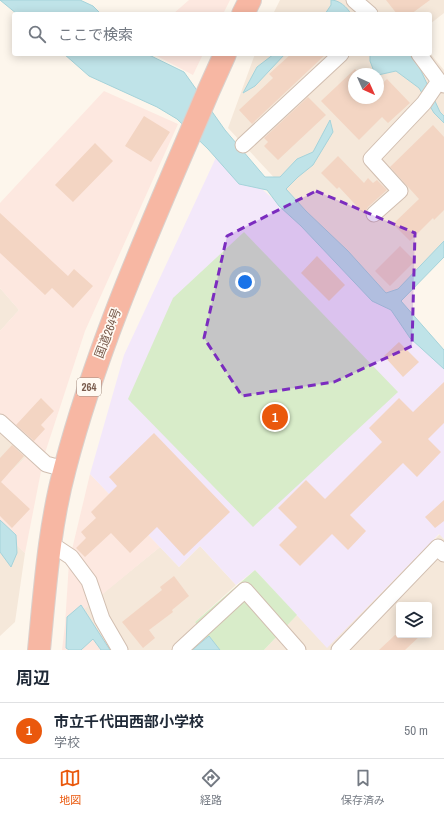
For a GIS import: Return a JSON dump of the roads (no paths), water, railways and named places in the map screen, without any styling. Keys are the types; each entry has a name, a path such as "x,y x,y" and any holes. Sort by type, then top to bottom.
{"highway":[{"path":"245,12 250,0"},
{"name":"国道264号","path":"39,650 50,543 64,469 84,401 108,330 188,138 224,56"}],"street":[{"path":"354,0 368,12"},
{"path":"243,145 339,56"},
{"path":"374,214 400,192 371,159 442,83 421,56"},
{"path":"0,422 46,464 64,469"},
{"path":"50,543 71,557 90,581 102,619 120,650"},
{"path":"339,650 438,547 444,554"},
{"path":"180,650 245,590 298,650"}],"water":[{"path":"0,0 80,0 93,6 99,12 15,12"},
{"path":"331,0 337,1 349,12 326,12 331,5"},
{"path":"66,56 151,56 184,72 225,130 265,177 280,177 297,159 313,152 330,120 333,132 313,165 286,189 306,211 348,251 386,293 398,289 444,241 444,257 401,301 444,350 444,369 410,338 391,310 372,301 301,226 279,206 267,190 239,184 208,149 177,119 157,107 89,76"},
{"path":"271,56 283,56 255,86 243,93 257,67"},
{"path":"370,56 412,56 416,60 440,112 444,116 444,123 434,113 419,88 396,71 384,74 384,68 373,68"},
{"path":"0,520 16,535 17,553 11,567 0,552"},
{"path":"81,605 110,650 101,650 93,639 81,650 69,650 66,648 67,617"},
{"path":"209,636 220,650 192,650"}],"place":[{"name":"市立千代田西部小学校","path":"275,417"}]}
